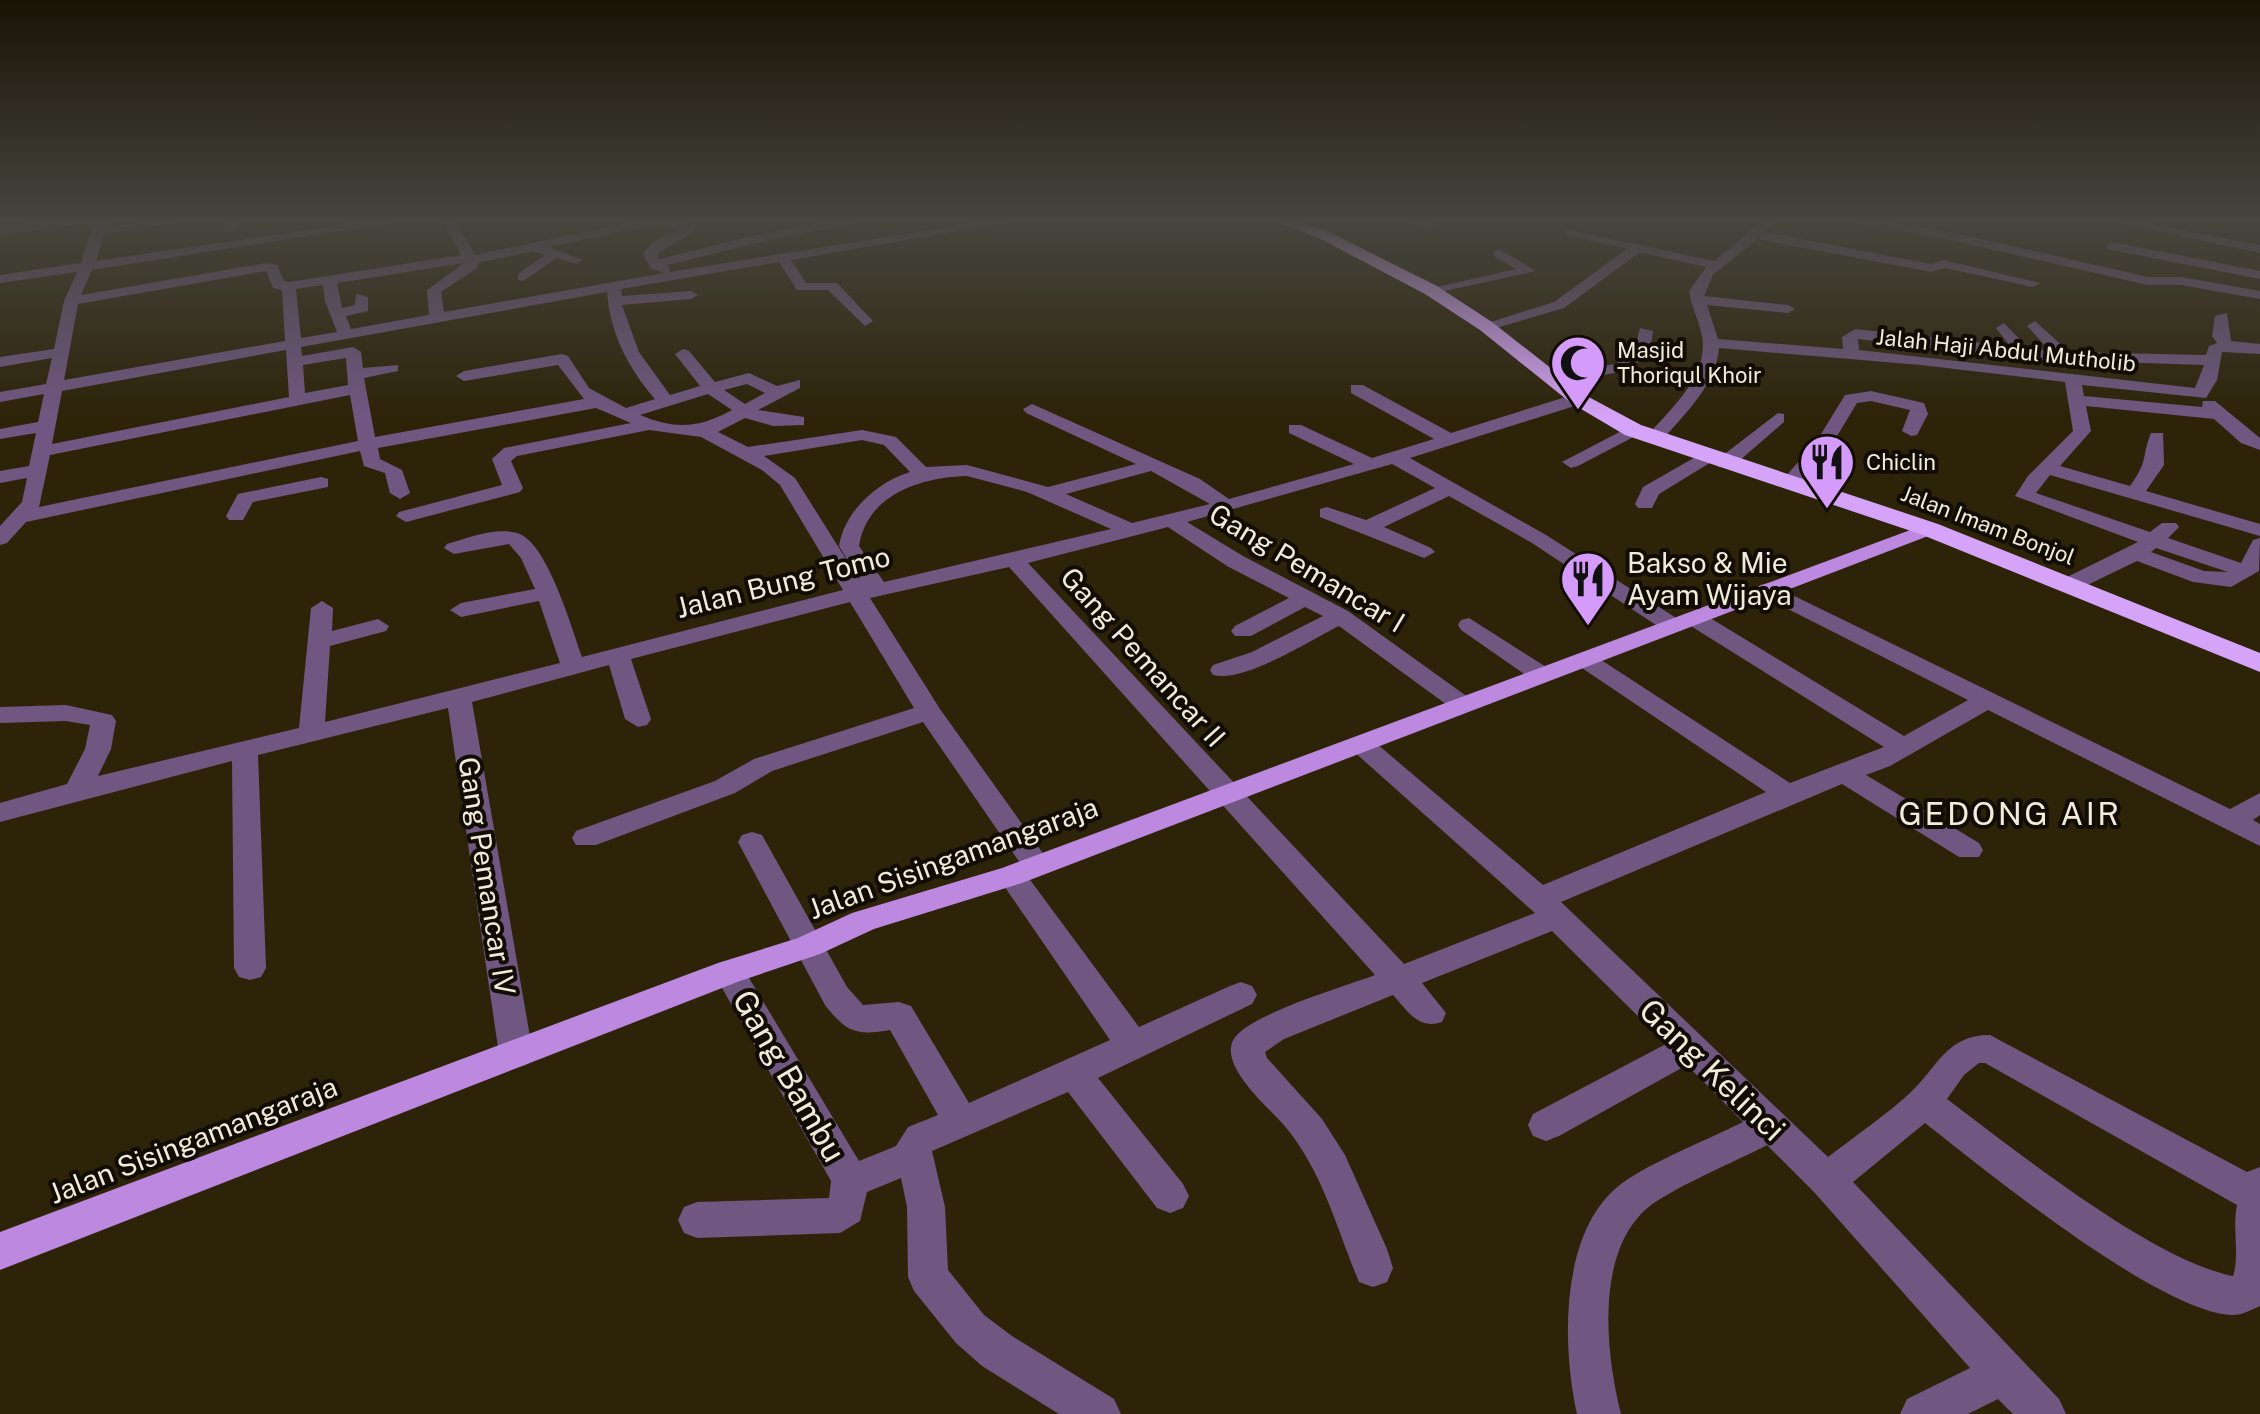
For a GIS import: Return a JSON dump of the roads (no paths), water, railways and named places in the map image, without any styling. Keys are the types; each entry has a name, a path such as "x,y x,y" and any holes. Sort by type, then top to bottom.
{"highway":[{"name":"Jalan Imam Bonjol","path":"1421,285 1486,326 1578,399 1643,435 1929,529 2260,663"}],"main road":[{"name":"Jalan Sisingamangaraja","path":"0,1251 729,972 809,946 863,922 1024,871 1929,529"}],"street":[{"path":"0,539 10,521 31,504 71,301 78,285"},
{"path":"71,301 163,285"},
{"path":"278,285 295,285"},
{"path":"329,285 346,336"},
{"path":"437,319 434,290 442,285"},
{"path":"616,294 646,285"},
{"path":"800,285 832,286 866,321"},
{"path":"1431,290 1457,285"},
{"path":"1486,326 1559,305 1586,285"},
{"path":"1571,462 1643,435 1692,393 1708,363 1712,342 1697,300 1700,285"},
{"path":"2202,285 2260,296"},
{"path":"289,286 297,390 356,381"},
{"path":"616,294 617,318 636,364 666,401"},
{"path":"294,354 346,336 437,319 616,294 691,295"},
{"path":"337,313 363,308 362,297"},
{"path":"1697,300 1788,310"},
{"path":"2222,316 2220,336 2226,345"},
{"path":"2035,326 2065,357"},
{"path":"2004,328 2024,354"},
{"path":"1552,379 1620,368 1642,353 1645,331"},
{"path":"1851,356 1850,338 1855,334 2024,354 2210,360"},
{"name":"Jalah Haji Abdul Mutholib","path":"1712,342 1922,360 2200,394"},
{"path":"2260,349 2226,345 2215,349 2209,380 2200,394 2218,414 2260,446"},
{"path":"0,362 62,352"},
{"path":"0,397 54,386 294,354 354,352 371,462 393,470 400,492"},
{"path":"683,354 711,388 742,412 775,422 798,421"},
{"path":"464,376 562,359 583,392 598,402 648,425 704,432 746,453 788,482 867,590"},
{"path":"0,478 40,460 356,381 392,368"},
{"path":"624,414 749,378 785,388 704,432"},
{"path":"2050,469 2259,544 2244,571 2231,580 2220,581 2153,541 2038,503 2024,493 2072,448 2082,431 2072,378"},
{"path":"1357,389 1446,438"},
{"path":"1790,483 1825,442 1851,399 1871,396 1918,407 1920,414 1911,431"},
{"name":"Jalan Bung Tomo","path":"1,815 77,790 244,752 867,590 1014,560 1306,484 1578,399"},
{"path":"2076,400 2218,414"},
{"path":"10,521 368,444 598,402"},
{"path":"1032,410 1194,483 1223,504"},
{"path":"1645,504 1650,491 1716,460 1778,418"},
{"path":"406,516 513,488 501,459 511,452 648,425"},
{"path":"0,434 46,426"},
{"path":"1296,430 1369,464"},
{"path":"746,453 862,434 890,441 921,473"},
{"path":"2133,496 2155,465 2156,438"},
{"path":"320,454 322,509"},
{"path":"1392,456 1903,748"},
{"path":"1047,493 1152,465"},
{"path":"1128,529 1047,493 985,474 921,473 886,490 854,522 849,546 929,712 1134,1046"},
{"path":"236,516 245,498 321,483"},
{"path":"1367,527 1448,490"},
{"path":"1328,513 1424,552"},
{"name":"Gang Pemancar I","path":"1168,518 1220,552 1340,616 1463,705"},
{"path":"454,548 517,540 524,545 548,593 573,665"},
{"path":"2071,584 2153,541"},
{"name":"Gang Pemancar II","path":"1014,560 1430,1013"},
{"path":"1768,590 2260,836"},
{"path":"461,610 548,593"},
{"path":"1243,631 1307,598"},
{"path":"311,734 322,608"},
{"path":"1222,670 1260,656 1340,616"},
{"path":"1469,624 1542,676"},
{"path":"317,642 378,626"},
{"path":"618,654 638,719"},
{"path":"1584,659 1787,794"},
{"name":"Gang Pemancar IV","path":"458,698 516,1054"},
{"path":"1373,1268 1364,1232 1320,1142 1256,1070 1247,1054 1248,1046 1272,1029 1402,979 1787,794 1846,774 1903,748 1989,698"},
{"path":"586,838 725,787 763,765 929,712"},
{"path":"0,715 90,714 103,722 98,749 77,790"},
{"name":"Gang Kelinci","path":"1361,744 1547,908 1827,1180 2002,1374 2044,1414"},
{"path":"244,752 252,898 250,968"},
{"path":"1846,774 1969,850"},
{"path":"2232,821 2260,802"},
{"path":"752,842 852,1017 870,1020 892,1014 904,1020 962,1122"},
{"name":"Gang Bambu","path":"729,972 850,1179"},
{"path":"1099,1414 984,1340 928,1278 926,1207 914,1144 1241,995"},
{"path":"1546,1124 1688,1048"},
{"path":"1827,1180 1925,1102 1964,1051 1990,1048 2259,1191 2251,1227 2256,1269 2246,1292 2232,1296 2208,1290 2086,1220 1925,1102"},
{"path":"1074,1074 1170,1196"},
{"path":"1599,1414 1590,1381 1586,1315 1605,1232 1633,1197 1769,1126"},
{"path":"698,1220 840,1215 847,1209 850,1179 914,1155"},
{"path":"1922,1414 2002,1374"}],"place":[{"name":"Masjid Thoriqul Khoir","path":"1578,412"},
{"name":"Chiclin","path":"1827,511"},
{"name":"Bakso & Mie Ayam Wijaya","path":"1588,628"}],"district":[{"name":"GEDONG AIR","path":"2010,814"}]}
